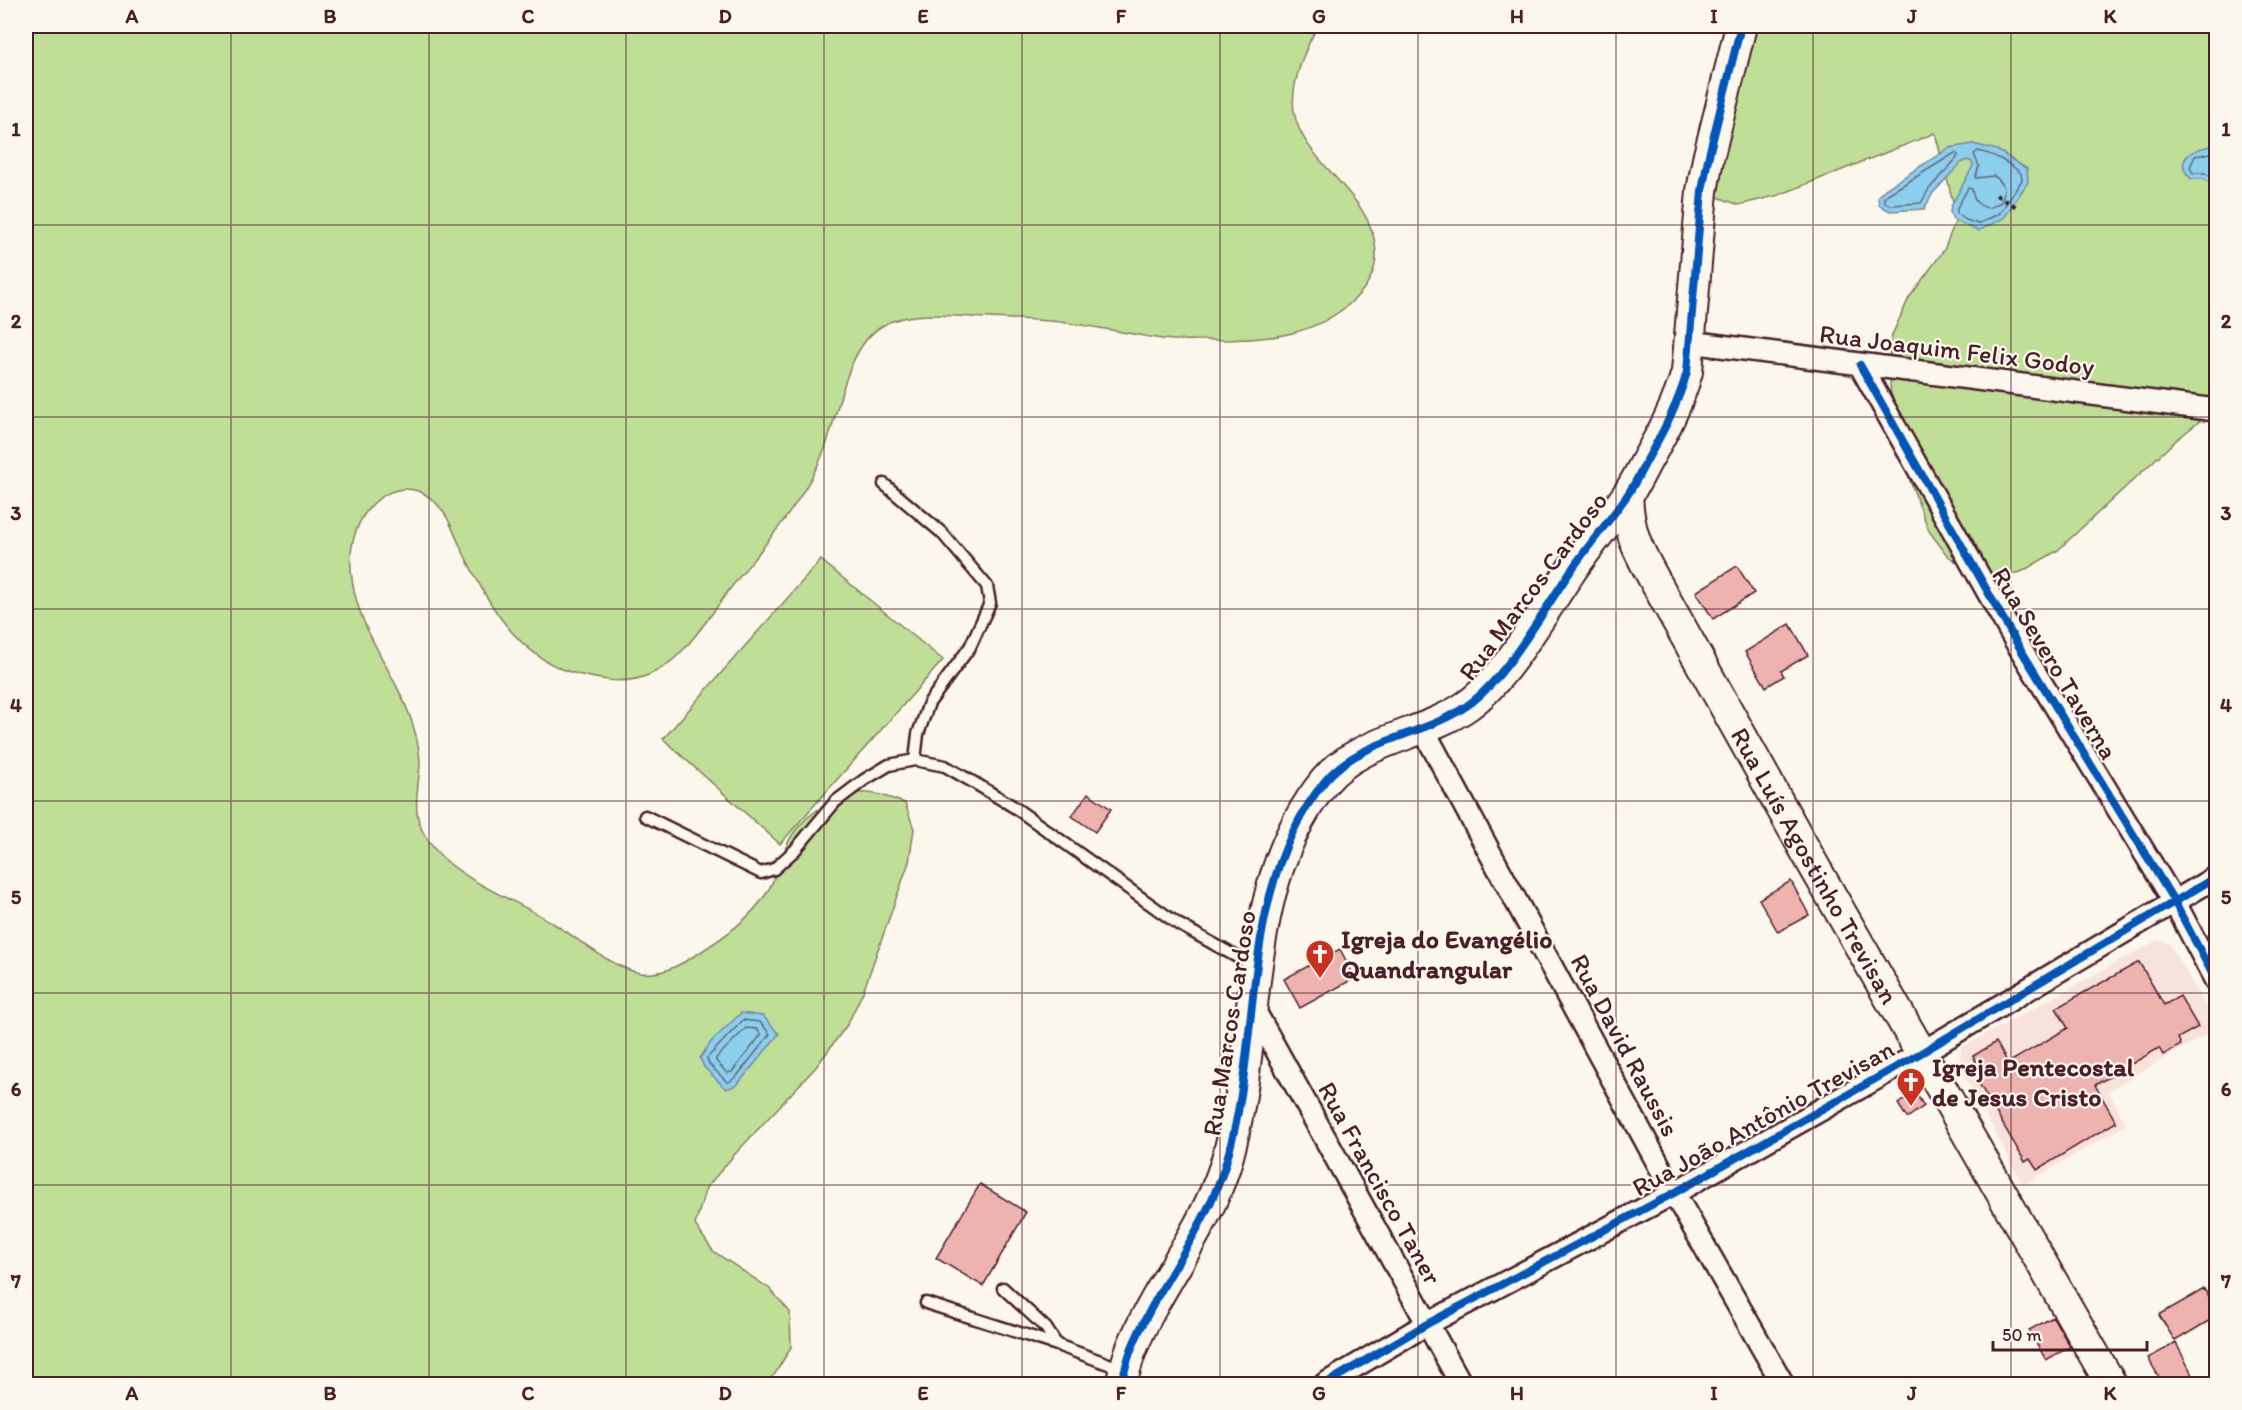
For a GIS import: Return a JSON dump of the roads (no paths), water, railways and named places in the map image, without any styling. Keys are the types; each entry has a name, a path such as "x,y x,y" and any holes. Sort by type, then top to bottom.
{"street":[{"name":"Rua Marcos Cardoso","path":"1123,1377 1139,1333 1195,1234 1218,1185 1233,1134 1253,1008 1256,968 1272,891 1282,857 1304,812 1326,780 1340,766 1452,715 1483,693 1526,638 1589,543 1627,496 1680,395 1687,372 1702,191 1741,26"},
{"name":"Rua Joaquim Felix Godoy","path":"1690,342 2217,410"},
{"name":"Rua Severo Taverna","path":"1860,365 2015,640 2174,901 2217,981"},
{"name":"Rua Luís Agostinho Trevisan","path":"1627,496 1628,520 1634,541 1814,866 2111,1384"},
{"name":"Rua David Raussis","path":"1423,729 1674,1193 1783,1384"},
{"name":"Rua João Antônio Trevisan","path":"1324,1384 1427,1324 1674,1193 1921,1053 2217,877"},
{"name":"Rua Francisco Taner","path":"1253,1008 1461,1384"}],"lane":[{"path":"884,484 942,533 987,586 990,603 969,647 929,703 918,734 915,760"},
{"path":"645,816 761,873 774,869 795,850 835,802 889,765 915,760 945,766 1014,807 1178,924 1256,968"},
{"path":"1003,1288 1046,1328 1057,1345"},
{"path":"926,1303 1057,1345 1123,1377"}],"water":[{"path":"1973,144 1997,150 2027,169 2028,182 2004,218 1978,231 1953,220 1950,212 1951,206 1973,166 1972,162 1967,160 1961,163 1933,193 1924,209 1890,211 1879,205 1878,196 1885,189 1949,148"},
{"path":"2211,146 2216,147 2216,186 2203,179 2191,179 2184,166 2184,161 2192,152"},
{"path":"741,1013 763,1016 779,1034 737,1085 726,1089 704,1067 700,1058 711,1042"}],"place":[{"name":"Igreja do Evangélio Quandrangular","path":"1320,980"},
{"name":"Igreja Pentecostal de Jesus Cristo","path":"1911,1108"}]}
